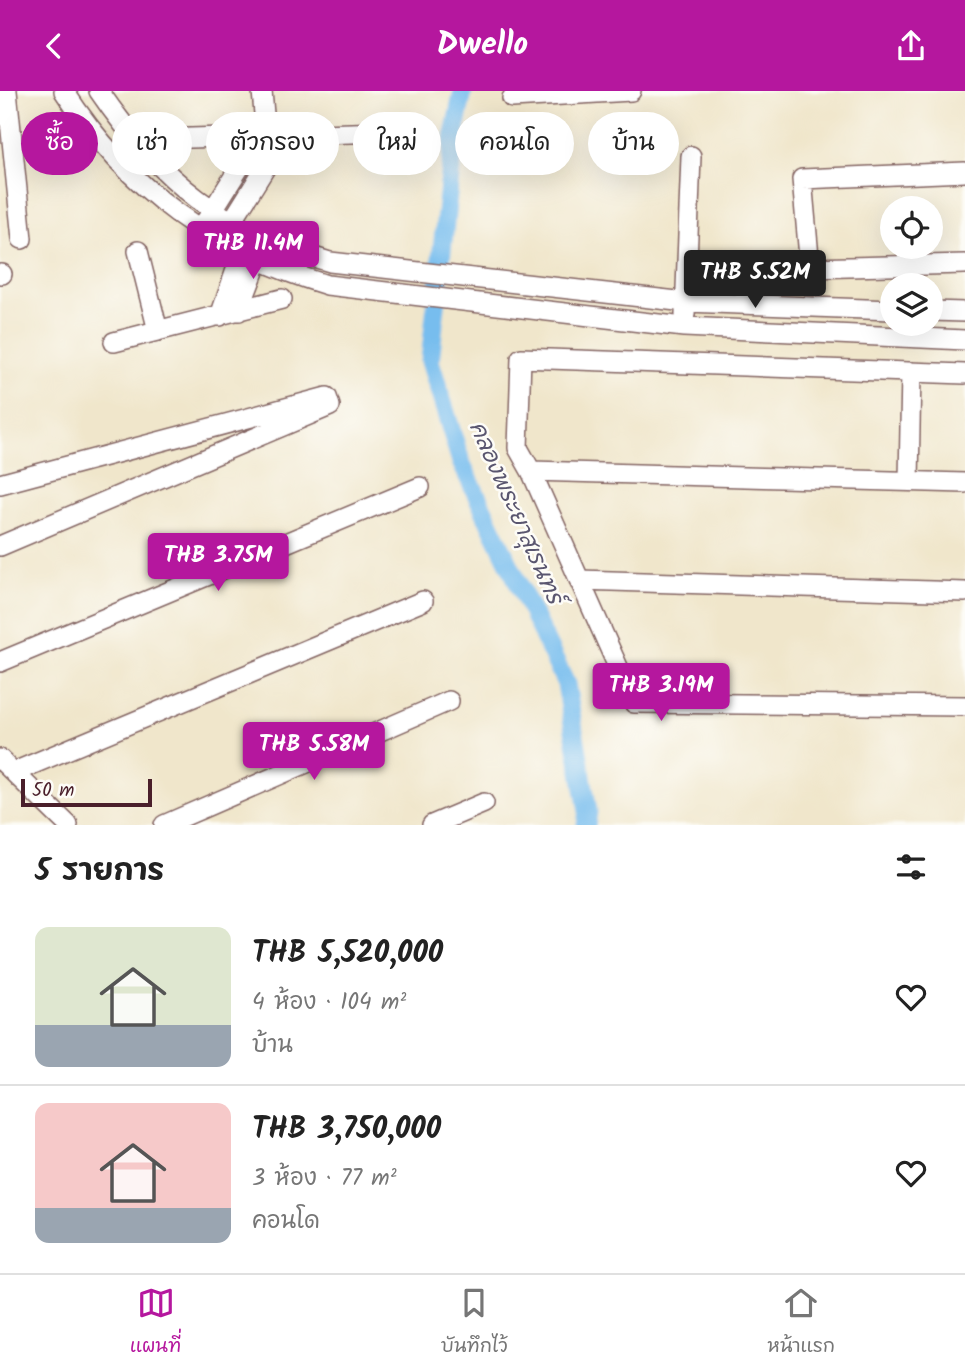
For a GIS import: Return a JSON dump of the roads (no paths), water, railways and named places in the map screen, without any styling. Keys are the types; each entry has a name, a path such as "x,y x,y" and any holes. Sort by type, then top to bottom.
{"street":[{"path":"7,91 22,239"},
{"path":"64,91 114,159 156,199 201,229 250,256 327,285 684,327 965,340"},
{"path":"99,91 128,133 168,177 231,223 258,236 330,262 545,289 686,302 880,310"},
{"path":"262,91 264,112"},
{"path":"512,98 631,91"},
{"path":"684,327 691,156"},
{"path":"965,172 802,180 810,268 965,264"},
{"path":"201,229 233,175"},
{"path":"220,240 261,175"},
{"path":"229,313 258,236"},
{"path":"138,251 158,331"},
{"path":"114,342 282,299"},
{"path":"943,311 965,312"},
{"path":"965,374 521,358 518,448 531,471 634,703 965,706"},
{"path":"909,481 911,372"},
{"path":"0,484 327,397 330,406 0,546"},
{"path":"531,471 965,483"},
{"path":"0,662 420,487"},
{"path":"579,580 965,592"},
{"path":"14,772 424,601"},
{"path":"164,825 449,701"},
{"path":"0,758 68,825"},
{"path":"432,825 484,803"}],"waterway":[{"name":"คลองพระยาสุเรนทร์","path":"463,91 455,130 430,361 461,462 566,684 588,811 586,825"}]}
